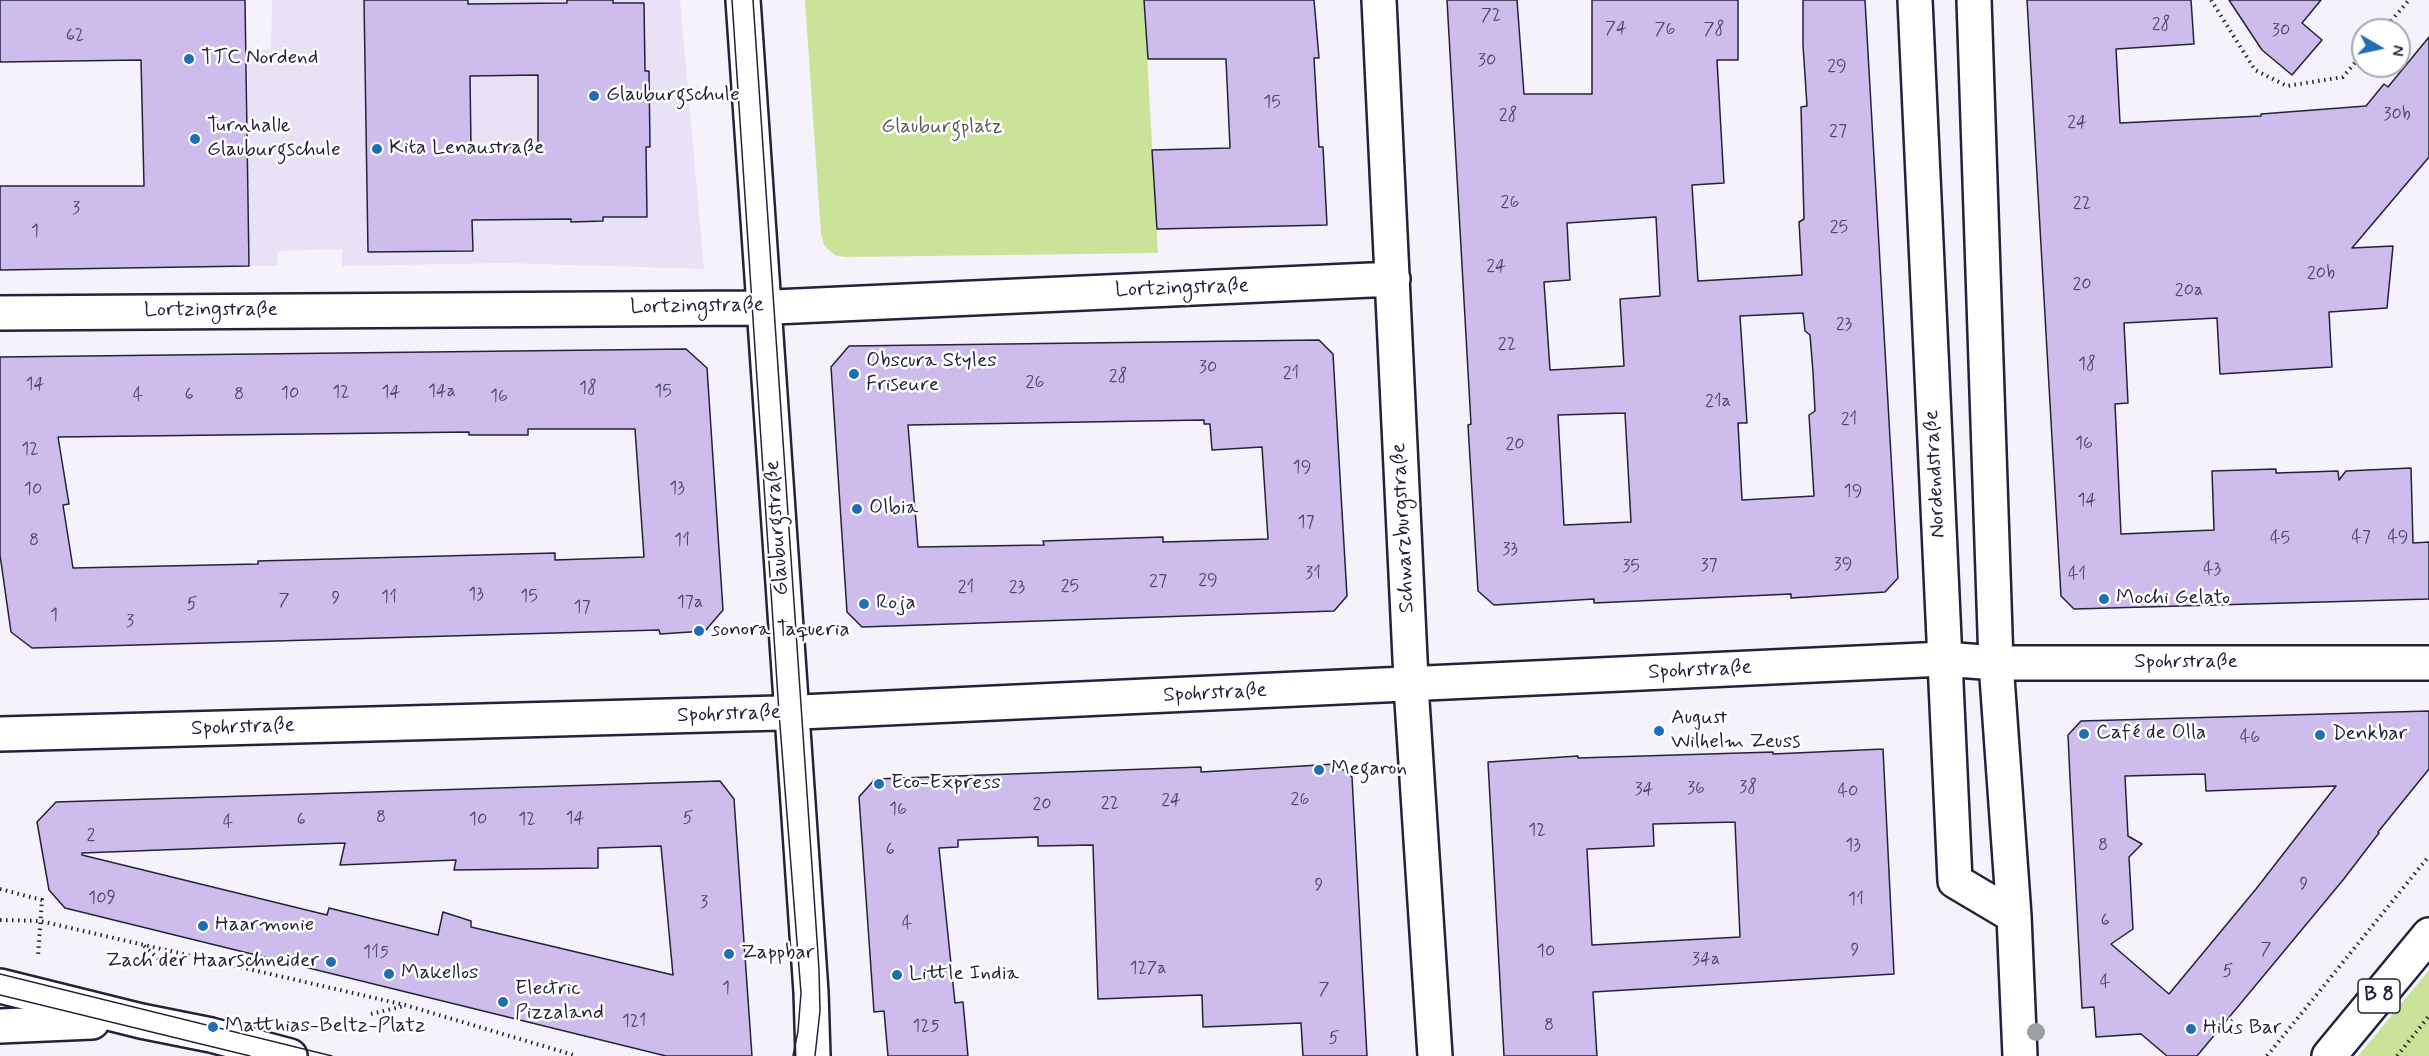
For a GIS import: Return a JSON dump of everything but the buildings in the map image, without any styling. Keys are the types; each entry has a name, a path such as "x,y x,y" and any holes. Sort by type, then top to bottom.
{"street":[{"name":"Glauburgstraße","path":"742,0 811,992 813,1056"},
{"name":"Schwarzburgstraße","path":"1379,0 1412,685 1434,1056"},
{"name":"Nordendstraße","path":"1915,0 1955,881 2014,916"},
{"path":"1974,0 1996,663 2014,916 2020,1056"},
{"name":"Lortzingstraße","path":"0,313 763,307 1393,279"},
{"name":"Spohrstraße","path":"0,734 791,713 1944,659 1996,663 2429,663"},
{"name":"B 8","path":"2329,1056 2429,935"},
{"path":"0,986 141,1021 211,1035 290,1056"},
{"path":"0,1026 141,1021"}],"path":[{"path":"2211,0 2255,70 2287,86 2343,77 2351,68"},
{"path":"2393,18 2409,0"},
{"path":"2266,1056 2429,856"},
{"path":"0,889 42,900 38,957"},
{"path":"0,920 40,921 405,1005 577,1056"},
{"path":"144,945 169,968"},
{"path":"371,1014 405,1005"},
{"path":"2397,1056 2429,1016"}],"shaded area":[{"path":"272,0 680,0 704,269 506,263 342,266 342,249 278,251 277,266 249,266 248,50 271,49"}],"green space":[{"name":"Glauburgplatz","path":"805,0 1144,0 1158,253 846,257 837,256 830,251 824,245 821,234"},
{"path":"2429,970 2429,1056 2358,1056"}],"tram line":[{"path":"732,0 779,713 801,993 798,1031 793,1056"},
{"path":"753,0 819,969 820,1011 815,1056"},
{"path":"0,974 332,1056"},
{"path":"0,995 250,1056"}],"place":[{"name":"TTC Nordend","path":"189,59"},
{"name":"Glauburgschule","path":"594,96"},
{"name":"Turnhalle Glauburgschule","path":"195,139"},
{"name":"Kita Lenaustraße","path":"377,149"},
{"name":"Obscura Styles Friseure","path":"854,374"},
{"name":"Olbia","path":"857,509"},
{"name":"Mochi Gelato","path":"2104,599"},
{"name":"Roja","path":"864,604"},
{"name":"sonora Taqueria","path":"699,631"},
{"name":"August Wilhelm Zeuss","path":"1659,731"},
{"name":"Café de Olla","path":"2084,734"},
{"name":"Denkbar","path":"2320,735"},
{"name":"Megaron","path":"1319,770"},
{"name":"Eco-Express","path":"879,784"},
{"name":"Haarmonie","path":"203,926"},
{"name":"Zappbar","path":"729,954"},
{"name":"Zach der Haarschneider","path":"331,962"},
{"name":"Makellos","path":"389,974"},
{"name":"Little India","path":"897,975"},
{"name":"Electric Pizzaland","path":"503,1002"},
{"name":"Matthias-Beltz-Platz","path":"213,1027"},
{"name":"Hilis Bar","path":"2191,1029"}]}
